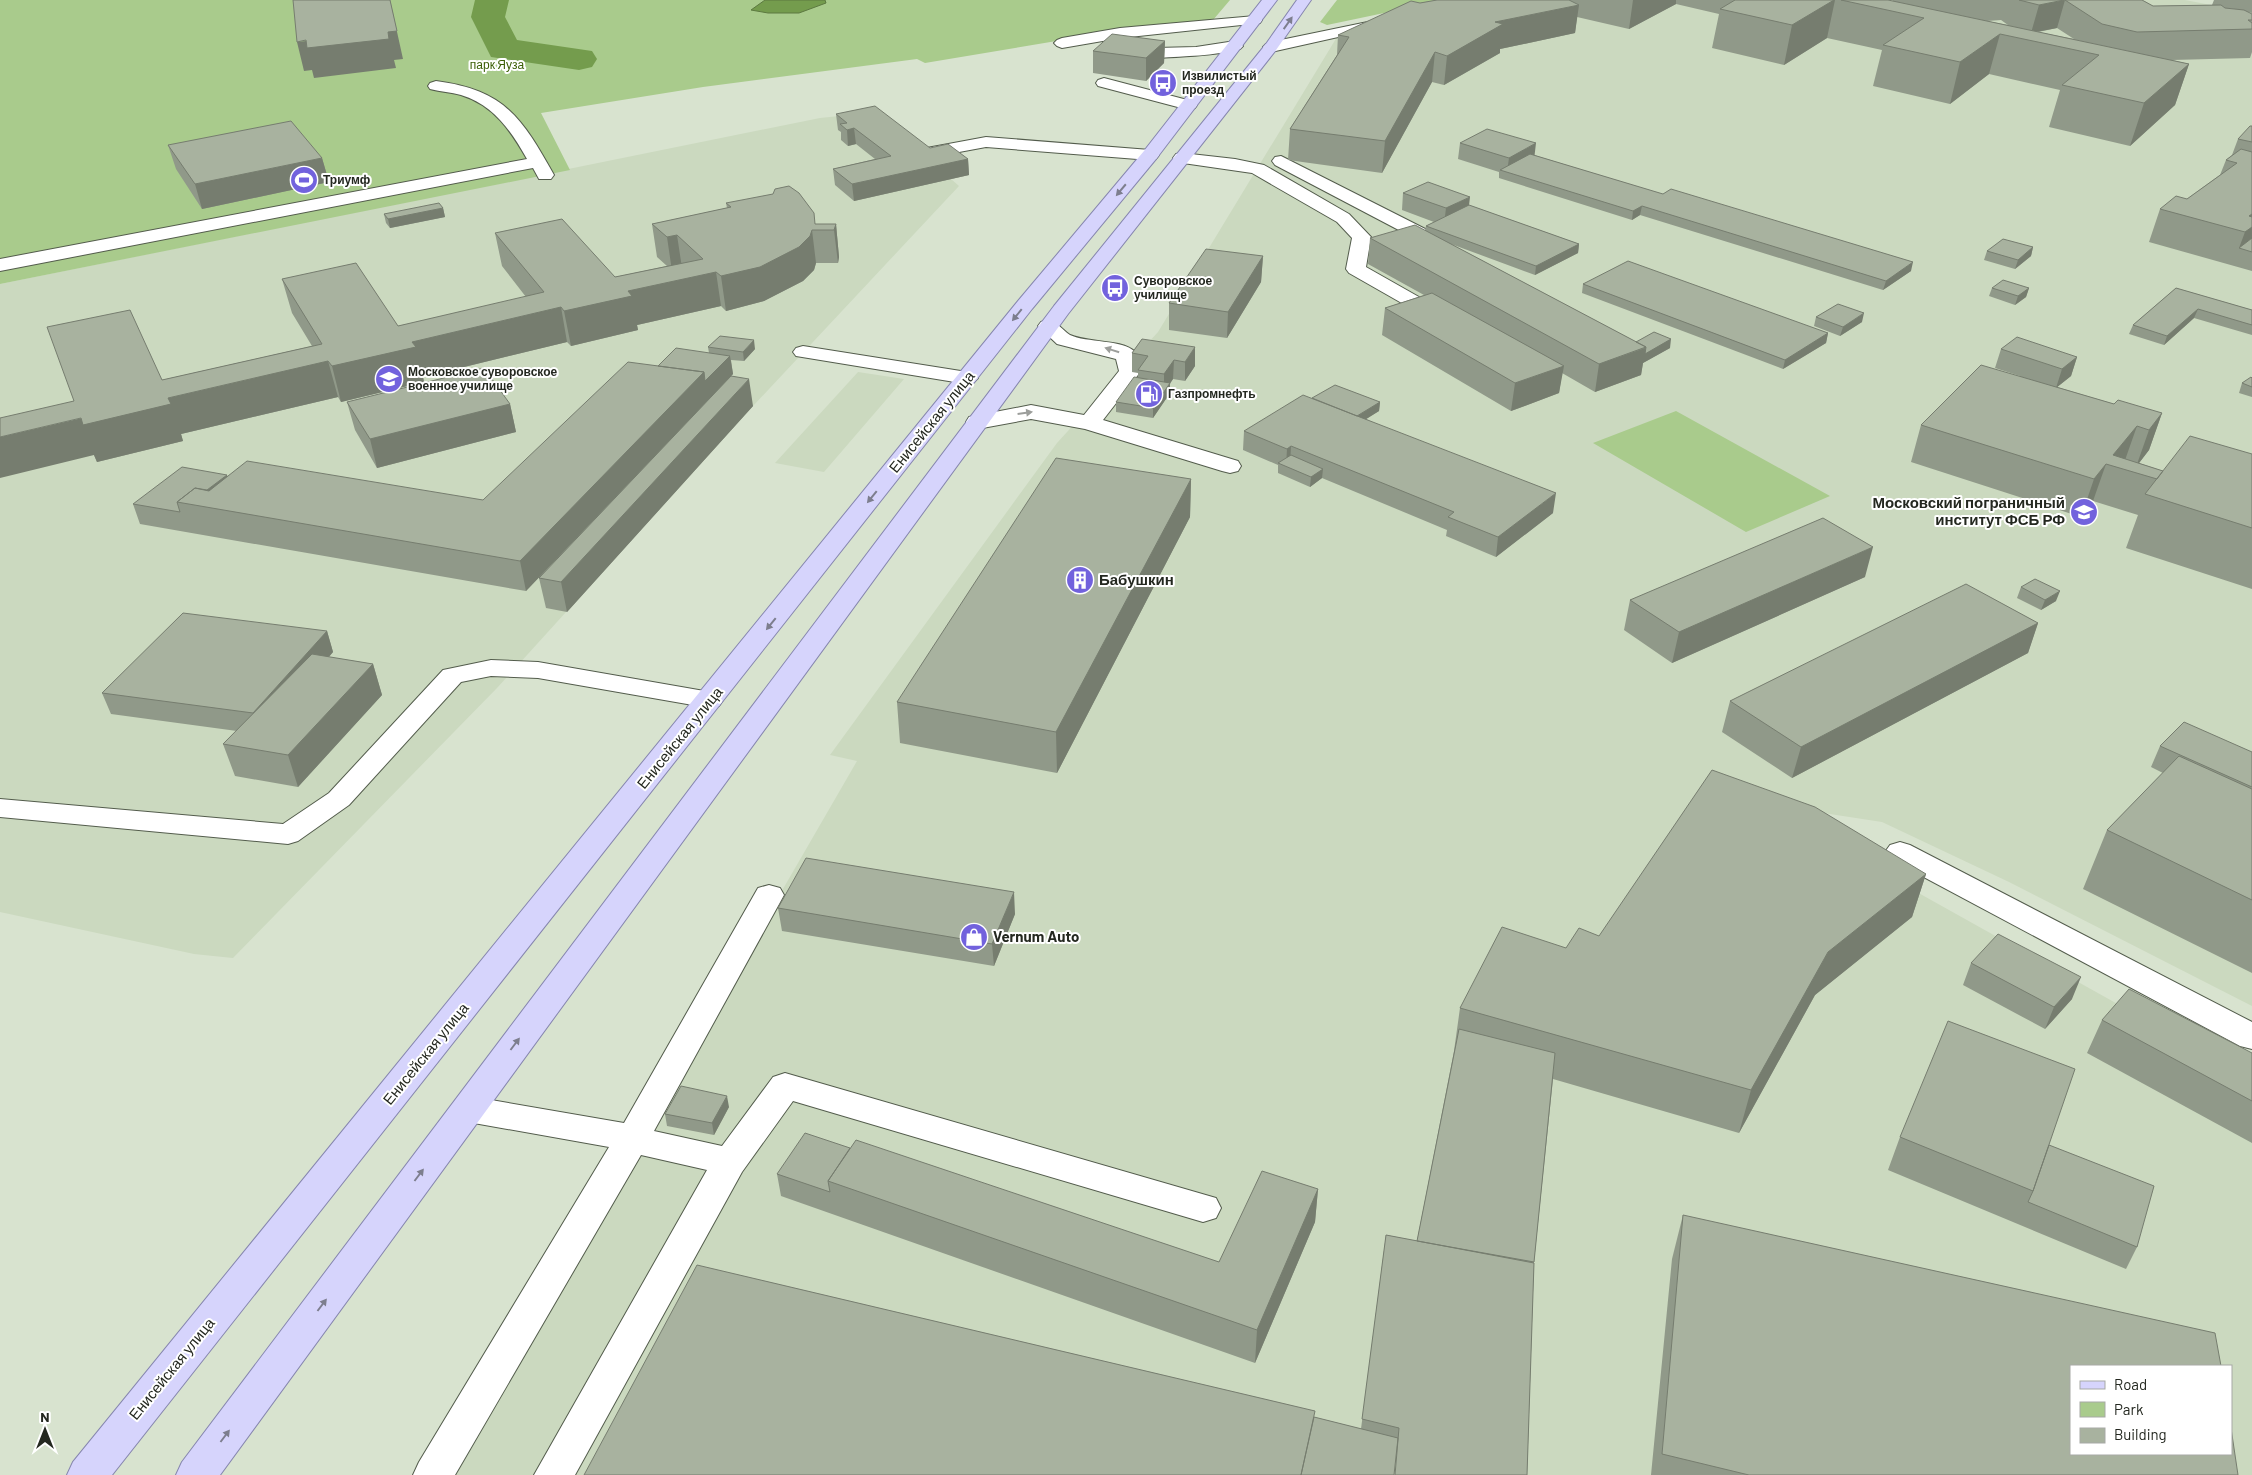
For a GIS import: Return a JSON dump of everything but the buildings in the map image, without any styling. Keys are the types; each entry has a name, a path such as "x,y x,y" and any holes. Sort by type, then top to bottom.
{"main road":[{"path":"196,1475 1048,326 1271,47 1304,0"},
{"name":"Енисейская улица","path":"87,1475 968,378 1150,155 1262,10"}],"street":[{"path":"1062,43 1262,10"},
{"path":"1271,47 1397,20"},
{"path":"1140,56 1156,53 1196,52 1235,46"},
{"path":"1104,83 1189,105"},
{"path":"0,265 542,168 526,142 497,106 486,98 436,86"},
{"path":"904,158 986,142 1150,155"},
{"path":"1185,154 1276,159 1454,251"},
{"path":"1185,154 1258,169 1343,218 1362,237 1356,269 1460,328"},
{"path":"1048,326 1064,340 1113,350 1126,355 1130,370 1089,423"},
{"path":"803,352 968,378"},
{"path":"977,422 1031,412 1089,423 1230,466"},
{"path":"0,808 288,834 339,799 452,676 492,668 538,670 710,700"},
{"path":"1900,852 2252,1037"},
{"path":"433,1475 633,1138 769,895"},
{"path":"554,1475 730,1162 785,1086 1203,1208"},
{"path":"468,1109 633,1138 730,1162"}],"shaded area":[{"path":"765,0 825,0 826,3 799,13 768,13 751,10"},
{"path":"1517,0 2185,0 2252,13 2252,1006 2009,882 1882,822 1712,796 1906,886 2252,1079 2252,1475 441,1475 495,1387 857,761 830,755 1057,443 1158,332 1337,37"},
{"name":"Московское суворовское военное училище","path":"868,113 949,160 969,175 951,179 959,186 753,406 497,688 233,958 194,954 0,912 0,284 820,118"},
{"path":"858,372 904,379 824,472 775,463"}],"green space":[{"name":"парк Яуза","path":"0,0 1230,0 1213,20 1152,25 925,63 917,59 703,87 541,113 570,170 0,284"},
{"path":"1337,0 1446,0 1327,25 1320,22"},
{"path":"1676,411 1830,496 1746,532 1593,443"}],"waterway":[{"path":"492,0 488,17 504,49 579,59"}],"place":[{"name":"Извилистый проезд","path":"1163,83"},
{"name":"Триумф","path":"304,180"},
{"name":"Суворовское училище","path":"1115,288"},
{"name":"Московское суворовское военное училище","path":"389,379"},
{"name":"Газпромнефть","path":"1149,394"},
{"name":"Московский пограничный институт ФСБ РФ","path":"2084,512"},
{"name":"Бабушкин","path":"1080,580"},
{"name":"Vernum Auto","path":"974,937"}]}
